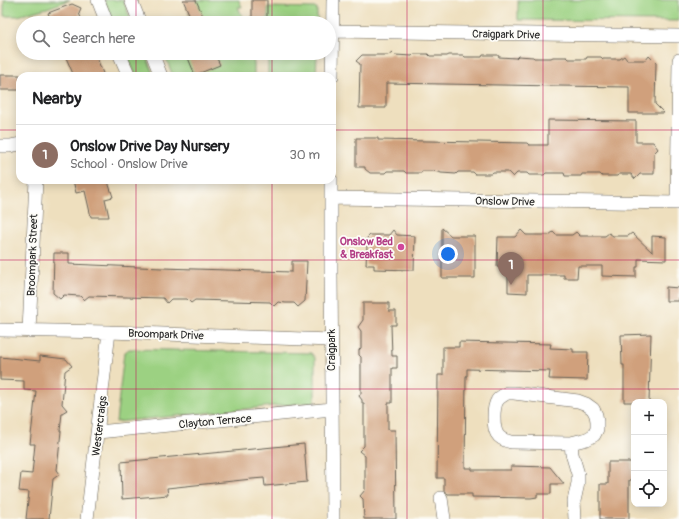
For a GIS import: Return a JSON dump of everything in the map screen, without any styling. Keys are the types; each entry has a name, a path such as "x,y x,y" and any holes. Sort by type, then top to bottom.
{"street":[{"path":"98,0 104,16"},
{"path":"131,0 137,16"},
{"path":"333,0 333,16"},
{"name":"Craigpark Drive","path":"336,31 679,36"},
{"path":"122,60 127,72"},
{"path":"155,60 159,72"},
{"path":"332,60 332,72"},
{"path":"678,203 679,60"},
{"path":"0,146 16,145"},
{"name":"Broompark Street","path":"29,331 36,184"},
{"name":"Craigpark","path":"331,184 333,519"},
{"name":"Onslow Drive","path":"331,198 678,203"},
{"name":"Broompark Drive","path":"0,330 110,332 331,340"},
{"name":"Westercraigs","path":"87,519 110,332"},
{"path":"514,393 578,401 586,404 593,409 596,415 597,429 594,435 587,439 571,443 504,441 498,436 495,430 494,408 496,402 500,397 514,393"},
{"name":"Clayton Terrace","path":"98,432 332,410"},
{"path":"571,443 572,454 578,474 578,483 574,501 574,519"},
{"path":"441,498 444,519"}],"green space":[{"path":"4,0 70,0 18,16 4,16"},
{"path":"104,0 123,0 129,16 111,16"},
{"path":"196,0 239,0 242,7 238,7 242,16 189,16 188,12 199,8"},
{"path":"518,0 679,0 679,21 518,20"},
{"path":"268,7 317,8 317,16 268,16"},
{"path":"129,60 148,60 152,72 134,72"},
{"path":"167,60 253,60 254,64 254,72 171,72"},
{"path":"268,60 317,60 316,72 268,72"},
{"path":"129,349 311,353 315,358 315,402 116,422 124,353"}],"building":[{"path":"183,0 196,0 203,16 190,16"},
{"path":"252,0 267,0 267,16 252,16"},
{"path":"72,4 81,8 79,13 80,16 49,16 48,13"},
{"path":"392,52 395,55 412,56 414,54 428,54 430,56 463,55 465,57 498,55 499,57 516,58 518,56 534,58 567,57 569,59 601,57 603,59 620,59 624,56 627,60 646,60 649,56 656,63 655,104 664,113 629,113 629,87 386,83 386,108 359,108 360,64 356,61 362,55 388,55"},
{"path":"67,60 98,60 102,72 72,72"},
{"path":"189,60 218,60 220,65 202,72 194,72"},
{"path":"0,75 16,75 16,90 0,90"},
{"path":"548,120 636,121 636,142 653,142 658,149 654,153 654,174 640,174 635,179 631,174 619,174 617,176 582,174 581,176 565,176 564,173 529,175 527,173 517,173 513,177 508,172 475,174 473,172 458,172 456,174 431,171 406,173 404,171 387,171 385,173 370,173 365,169 365,167 356,167 356,138 378,138 378,140 527,143 529,145 548,145"},
{"path":"74,184 109,184 113,197 105,199 109,217 91,217 85,191 76,193"},
{"path":"442,228 451,236 475,236 475,278 442,278"},
{"path":"393,230 397,235 415,236 414,270 374,269 374,265 366,265 367,245 363,242 370,235 389,235"},
{"path":"521,230 526,235 549,235 553,232 556,235 572,235 576,232 580,236 605,236 609,233 613,236 628,236 632,233 652,252 652,236 666,237 666,260 638,259 636,277 602,276 602,266 578,266 577,278 564,278 564,275 527,275 527,293 508,292 508,268 497,267 498,237 515,237"},
{"path":"54,253 69,253 69,264 162,268 292,272 292,261 307,261 305,301 298,307 294,303 278,302 274,306 270,302 195,300 191,303 187,299 171,299 167,303 163,298 89,296 84,300 80,296 64,295 60,299 53,293"},
{"path":"666,287 679,288 679,301 666,301"},
{"path":"363,303 389,303 389,311 396,311 396,325 391,325 392,356 397,356 397,368 392,368 392,403 388,403 388,430 395,430 396,519 364,519 363,499 360,496 365,490 365,456 359,451 364,446 364,403 362,403 359,396 361,393 361,357 359,355 359,350 361,348 361,331 358,327 363,320"},
{"path":"651,334 649,399 631,399 631,402 624,402 624,365 622,365 621,335"},
{"path":"459,342 551,344 550,348 573,349 573,352 588,352 587,380 549,379 550,371 467,369 465,468 472,468 472,470 511,470 511,466 550,467 564,484 551,484 551,494 537,494 537,497 531,498 472,497 472,494 448,494 444,491 444,478 437,478 438,375 443,375 443,347 459,347"},
{"path":"40,356 66,359 72,366 65,371 62,404 67,410 62,413 57,470 60,474 53,479 49,519 26,519 29,492 19,491 21,473 32,474 35,444 30,444 36,391 24,390 24,381 0,380 0,357 40,361"},
{"path":"304,444 307,482 265,486 264,478 252,479 167,488 168,495 122,499 121,462"},
{"path":"608,462 631,462 631,480 629,480 629,519 600,519 600,484 608,484"}],"place":[{"name":"Onslow Bed & Breakfast","path":"401,247"},
{"name":"Onslow Drive Day Nursery","path":"511,285"}]}
